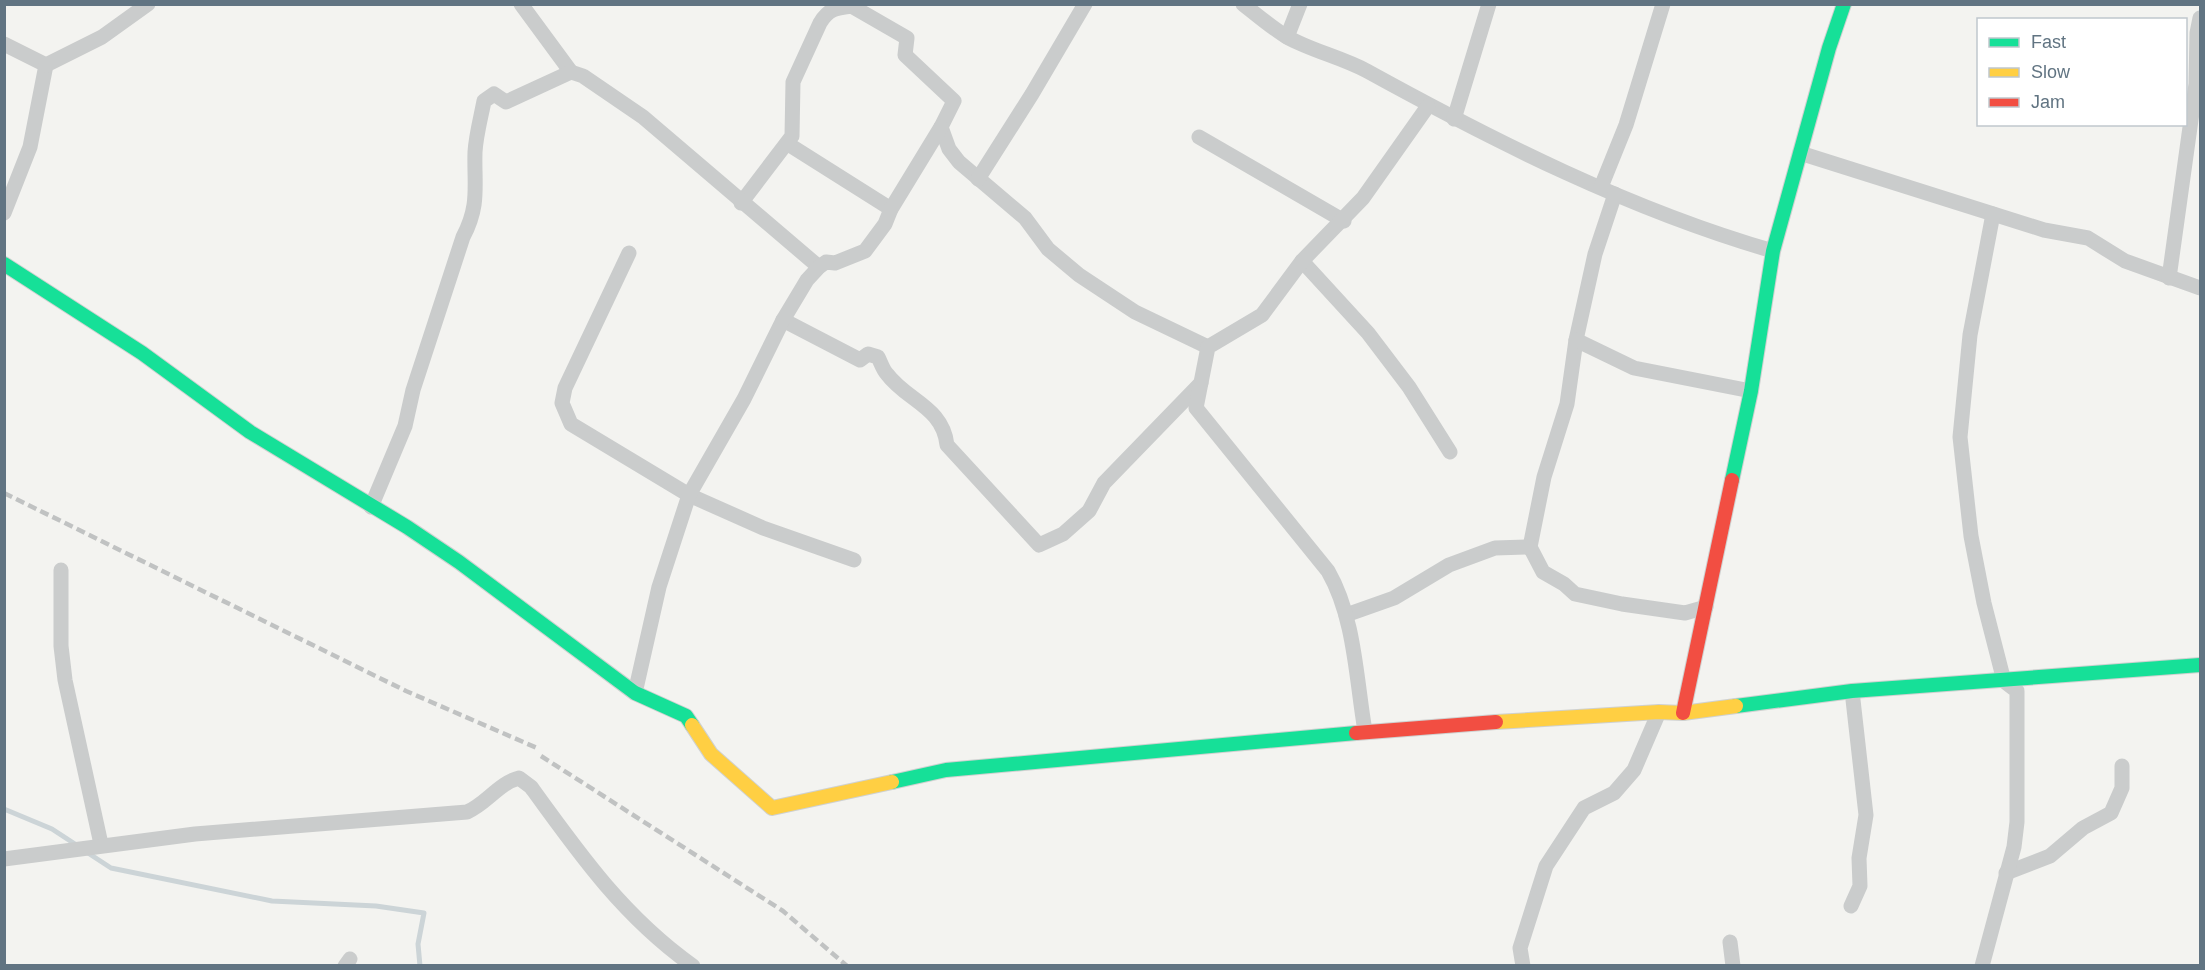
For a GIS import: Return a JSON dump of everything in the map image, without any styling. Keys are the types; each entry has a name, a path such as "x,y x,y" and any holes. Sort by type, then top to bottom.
{"street":[{"path":"46,65 102,37 148,4"},
{"path":"521,4 571,72 583,76 643,117 741,203 819,267"},
{"path":"978,179 1085,4"},
{"path":"1243,4 1287,37 1364,69 1454,119 1615,194 1727,238 1773,251"},
{"path":"1287,37 1300,4"},
{"path":"1454,119 1489,4"},
{"path":"1600,187 1626,125 1663,4"},
{"path":"1683,713 1751,391 1773,251 1844,4"},
{"path":"635,693 659,587 689,495 744,399 783,320 807,280 819,267 826,262 835,263 865,251 885,224 891,209 941,127 954,101 905,55 907,38 858,7 834,8 820,23 793,82 792,136 741,203"},
{"path":"2169,278 2196,84 2197,33 2200,18"},
{"path":"4,44 46,65"},
{"path":"4,213 30,147 46,65"},
{"path":"371,507 405,426 413,390 455,259 473,219 476,202 476,151 484,101 494,94 506,102 571,72"},
{"path":"1365,731 1340,591 1328,571 1196,408 1208,347 1262,315 1302,261 1344,220 1389,165 1428,106"},
{"path":"941,127 949,149 978,179 1025,218 1048,249 1079,275 1135,312 1208,347"},
{"path":"1198,136 1344,220"},
{"path":"788,144 891,209"},
{"path":"926,152 949,149"},
{"path":"1800,153 2044,230 2088,237 2125,261 2200,288"},
{"path":"1615,194 1595,254 1576,340 1567,404 1544,477 1530,547 1543,572 1564,584 1575,594 1622,604 1685,613 1706,607"},
{"path":"1982,966 2014,847 2019,761 2018,691 2004,681 1984,603 1971,537 1960,437 1970,335 1993,214"},
{"path":"629,253 565,388 562,403 571,424 581,433 689,495 763,528 854,560"},
{"path":"1302,261 1368,333 1409,387 1450,452"},
{"path":"4,264 142,353 250,432 459,562 635,693 687,716 711,754 772,808 946,770 1365,731 1659,712 1683,713 1852,691 2200,665"},
{"path":"783,320 860,360 868,354 878,357 887,375 935,414 946,436 947,445 1039,545 1063,534 1089,511 1104,483 1201,383"},
{"path":"1576,340 1634,368 1751,391"},
{"path":"1346,615 1394,598 1449,565 1495,548 1530,547"},
{"path":"61,570 61,645 65,680 99,845"},
{"path":"1851,906 1860,886 1859,858 1866,815 1852,691"},
{"path":"1522,966 1520,948 1546,866 1584,808 1614,793 1634,770 1659,712"},
{"path":"2006,873 2050,856 2083,828 2110,813 2122,788 2122,766"},
{"path":"4,858 44,856 99,845 467,812 481,806 512,780 519,778 531,788 595,876 665,946 693,966"},
{"path":"1730,942 1733,966"}],"waterway":[{"path":"4,809 52,829 78,846"},
{"path":"85,851 111,868 272,901 376,906 424,913 418,944 420,966"}],"railway":[{"path":"4,493 406,691 537,748"},
{"path":"541,756 783,911 847,966"}],"traffic: fast":[{"path":"1732,480 1751,391 1773,251 1829,48 1844,4"},
{"path":"4,264 142,353 250,432 407,527 459,562 635,693 686,716 692,725"},
{"path":"1736,706 1852,691 2200,665"},
{"path":"892,782 946,770 1356,733"}],"traffic: slow":[{"path":"1496,722 1659,712 1683,713 1736,706"},
{"path":"692,725 711,754 772,808 892,782"}],"traffic: jam":[{"path":"1683,713 1732,480"},
{"path":"1356,733 1496,722"}]}
